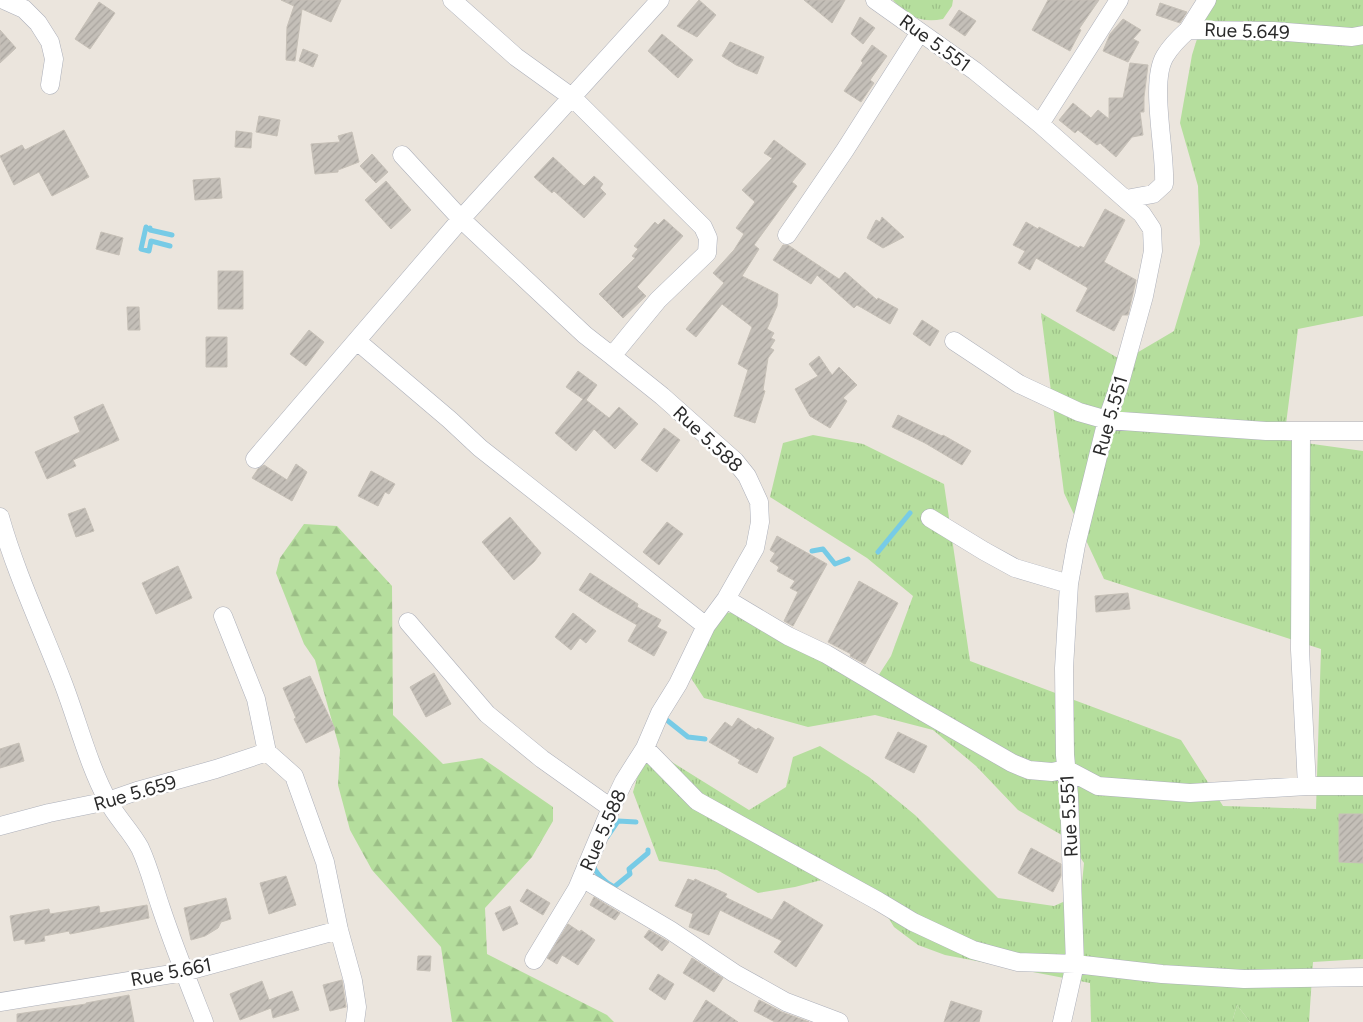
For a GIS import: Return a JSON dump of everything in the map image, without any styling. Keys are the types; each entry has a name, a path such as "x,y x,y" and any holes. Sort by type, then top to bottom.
{"street":[{"path":"4,0 24,9 38,23 50,42 54,59 50,85"},
{"path":"452,0 516,57 573,98 703,228 708,238 707,253 658,300 612,356"},
{"path":"255,458 461,219 573,98 660,0"},
{"name":"Rue 5.551","path":"875,0 975,71 1040,124 1126,199 1142,214 1152,229 1153,251 1144,296 1108,420 1076,544 1069,584 1064,668 1065,755 1069,795 1075,964 1062,1022"},
{"path":"1040,124 1118,0"},
{"path":"1188,30 1206,0"},
{"name":"Rue 5.649","path":"1126,199 1153,194 1164,184 1165,169 1160,129 1159,74 1164,57 1175,42 1188,30 1363,35"},
{"path":"786,235 845,150 920,32"},
{"name":"Rue 5.588","path":"402,156 461,219 585,335 662,396 735,461 747,476 759,502 760,522 755,548 726,599 706,626 678,684 660,712 645,748 624,781 577,889 534,960"},
{"path":"357,341 503,466 706,626"},
{"path":"954,341 1020,384 1079,412 1108,420 1190,427 1363,431"},
{"path":"1301,431 1300,650 1306,786"},
{"path":"0,517 13,558 73,708 87,752 108,801 139,846 151,874 161,908 204,1022"},
{"path":"930,518 1015,568 1069,584"},
{"path":"726,599 788,636 851,668 936,720 1012,763 1029,770 1052,772 1066,769 1098,786 1181,793 1306,786 1363,786"},
{"path":"223,616 256,699 267,752 294,776 325,862 354,990 357,1007 355,1022"},
{"path":"408,622 487,714 542,759 611,808"},
{"path":"645,748 697,801 913,922 973,950 1018,962 1075,964 1162,974 1244,979 1363,977"},
{"name":"Rue 5.659","path":"0,826 49,813 88,807 267,752"},
{"path":"582,878 670,930 734,973 771,994 786,1002 839,1022"},
{"name":"Rue 5.661","path":"0,1002 184,972 339,930"}],"green space":[{"path":"893,0 953,0 952,6 943,19 928,20 909,15"},
{"path":"1215,0 1363,0 1363,316 1298,329 1284,440 1363,451 1363,959 1313,962 1309,1022 1250,1022 1237,1005 1232,1022 1091,1022 1090,983 945,955 918,945 894,927 878,901 829,878 795,887 758,893 717,870 659,861 633,792 641,765 659,754 749,810 786,787 793,757 820,746 869,777 915,815 998,898 1054,906 1081,894 1084,863 1067,838 1018,810 976,766 933,730 875,715 808,727 704,698 689,675 720,613 753,612 869,690 891,656 913,596 867,558 770,497 783,443 813,435 863,444 944,484 970,661 1181,740 1223,806 1316,809 1321,649 1104,579 1064,493 1041,313 1123,361 1174,331 1200,244 1198,186 1180,123 1192,55 1206,10"},
{"path":"304,524 337,526 392,586 393,715 443,764 482,758 553,807 553,821 532,857 485,908 487,954 607,1015 614,1022 452,1022 441,947 372,870 350,830 338,785 340,750 315,660 304,644 276,573 280,558"},
{"path":"1237,1005 1250,1022 1232,1022"}],"building":[{"path":"281,0 341,0 331,22 302,9 295,61 286,60 287,27 294,6"},
{"path":"699,0 716,15 697,37 677,26"},
{"path":"804,0 845,0 832,23"},
{"path":"1048,0 1099,0 1079,29 1081,30 1070,51 1032,30"},
{"path":"99,2 115,13 90,49 75,39"},
{"path":"1160,3 1187,12 1180,23 1156,15"},
{"path":"959,10 976,21 965,36 949,25"},
{"path":"860,17 875,28 863,44 851,34"},
{"path":"1123,19 1141,30 1133,39 1139,42 1128,62 1103,51 1110,34"},
{"path":"0,30 16,48 0,63"},
{"path":"662,34 693,60 678,78 648,51"},
{"path":"730,42 764,57 757,74 736,65 722,56"},
{"path":"872,45 887,56 870,80 874,83 861,102 844,91 863,63 861,61"},
{"path":"303,49 318,55 313,67 299,61"},
{"path":"1130,63 1148,65 1144,112 1140,112 1143,135 1132,137 1116,157 1100,143 1097,145 1078,130 1075,133 1059,120 1073,103 1091,118 1098,110 1109,119 1109,98 1123,98"},
{"path":"259,116 280,120 277,136 256,132"},
{"path":"64,130 89,177 52,196 39,172 14,185 0,156 22,145 25,150"},
{"path":"236,131 252,133 251,148 235,147"},
{"path":"352,132 359,162 338,170 338,172 315,174 311,144 340,142 338,136"},
{"path":"774,140 806,164 792,182 797,186 754,245 759,249 742,276 778,294 777,306 767,329 774,333 771,338 775,340 770,348 774,350 768,358 763,390 765,391 755,423 734,416 748,370 738,364 752,327 722,304 696,337 686,329 724,283 713,273 734,250 744,234 736,228 755,202 742,190 772,158 764,153"},
{"path":"372,154 388,172 376,183 360,166"},
{"path":"553,157 584,186 594,176 603,184 600,188 606,194 584,218 554,191 552,193 534,177"},
{"path":"220,178 222,198 195,200 193,180"},
{"path":"386,181 411,210 391,229 365,200"},
{"path":"1105,209 1125,220 1104,262 1136,280 1128,315 1122,315 1114,331 1076,311 1088,288 1036,258 1030,270 1018,263 1025,251 1013,245 1026,222 1079,248 1080,246 1084,248"},
{"path":"882,217 904,237 883,248 867,238 876,220 880,222"},
{"path":"664,219 683,236 637,287 646,296 623,318 599,294 635,258 632,256 638,249 634,246 655,222 658,225"},
{"path":"101,232 123,238 119,255 96,249"},
{"path":"783,245 788,245 839,279 845,272 877,300 878,298 898,309 890,324 857,305 854,308 817,275 811,284 773,260"},
{"path":"218,271 243,271 243,309 218,309"},
{"path":"127,307 139,307 140,330 128,330"},
{"path":"922,320 939,331 930,346 913,334"},
{"path":"309,330 324,342 306,366 290,354"},
{"path":"206,337 227,337 227,367 206,367"},
{"path":"819,356 832,375 839,367 857,385 843,398 847,401 830,428 810,416 795,389 818,376 809,364"},
{"path":"578,371 597,385 586,400 609,418 619,407 638,424 615,449 594,429 576,451 555,433 583,399 566,387"},
{"path":"103,404 119,440 73,460 76,466 47,479 35,452 80,432 74,417"},
{"path":"898,415 943,435 971,451 962,465 925,443 892,427"},
{"path":"664,428 680,440 657,472 641,460"},
{"path":"296,464 307,472 292,501 252,478 258,469 264,465 287,480"},
{"path":"371,471 395,484 389,494 385,492 378,506 358,496"},
{"path":"85,508 94,531 76,537 68,514"},
{"path":"510,517 541,553 514,580 482,542"},
{"path":"667,522 683,534 659,565 643,552"},
{"path":"777,536 827,564 793,626 784,621 798,592 790,588 795,581 777,571 779,567 770,561 775,553 770,550"},
{"path":"178,566 192,598 156,614 142,583"},
{"path":"590,573 638,604 637,607 661,620 657,627 667,632 654,656 628,641 637,625 579,590"},
{"path":"859,581 898,603 865,664 828,642"},
{"path":"1128,593 1130,609 1096,612 1095,596"},
{"path":"573,613 596,631 586,643 580,638 571,650 555,637"},
{"path":"434,673 451,704 426,717 410,687"},
{"path":"310,676 335,729 306,743 294,719 296,718 283,688"},
{"path":"738,718 756,730 758,728 774,738 757,773 738,763 740,760 709,742 725,722 732,727"},
{"path":"898,732 927,746 914,773 885,758"},
{"path":"19,743 24,761 0,768 0,749"},
{"path":"1339,814 1363,814 1363,863 1339,862"},
{"path":"1031,848 1061,864 1061,876 1053,892 1018,873"},
{"path":"286,876 296,905 269,914 260,883"},
{"path":"688,879 694,881 695,879 727,894 725,897 772,920 784,901 823,925 796,967 774,952 782,941 720,910 709,935 689,927 693,914 675,906"},
{"path":"527,889 550,903 543,915 520,901"},
{"path":"594,897 620,913 615,920 590,905"},
{"path":"226,898 231,919 221,922 218,928 205,936 191,940 184,908"},
{"path":"147,905 149,918 70,934 69,931 44,936 45,941 25,944 25,939 14,941 10,916 49,909 50,914 99,906 100,913"},
{"path":"510,906 518,924 503,931 495,913"},
{"path":"568,924 595,940 578,965 562,955 557,964 547,958"},
{"path":"649,930 669,942 662,951 644,937"},
{"path":"418,956 431,956 430,971 417,970"},
{"path":"692,958 723,978 714,992 683,973"},
{"path":"658,974 674,984 665,1000 649,989"},
{"path":"342,980 346,1007 330,1011 323,985"},
{"path":"262,981 269,1000 292,991 299,1010 273,1018 271,1008 240,1020 230,994"},
{"path":"129,995 134,1022 17,1022 17,1014 86,1004"},
{"path":"706,1000 738,1022 693,1022"},
{"path":"759,1000 782,1012 809,1022 775,1022 754,1011"},
{"path":"951,1001 982,1011 979,1022 944,1022"}],"waterway":[{"path":"146,227 141,249 149,251 151,241 170,246"},
{"path":"150,228 150,230 172,235"},
{"path":"878,552 910,513"},
{"path":"812,551 823,549 835,564 848,559"},
{"path":"663,717 688,737 705,739"},
{"path":"607,837 618,821 636,822"},
{"path":"592,863 601,877 614,887 630,874 629,869 648,853 648,850"}]}
